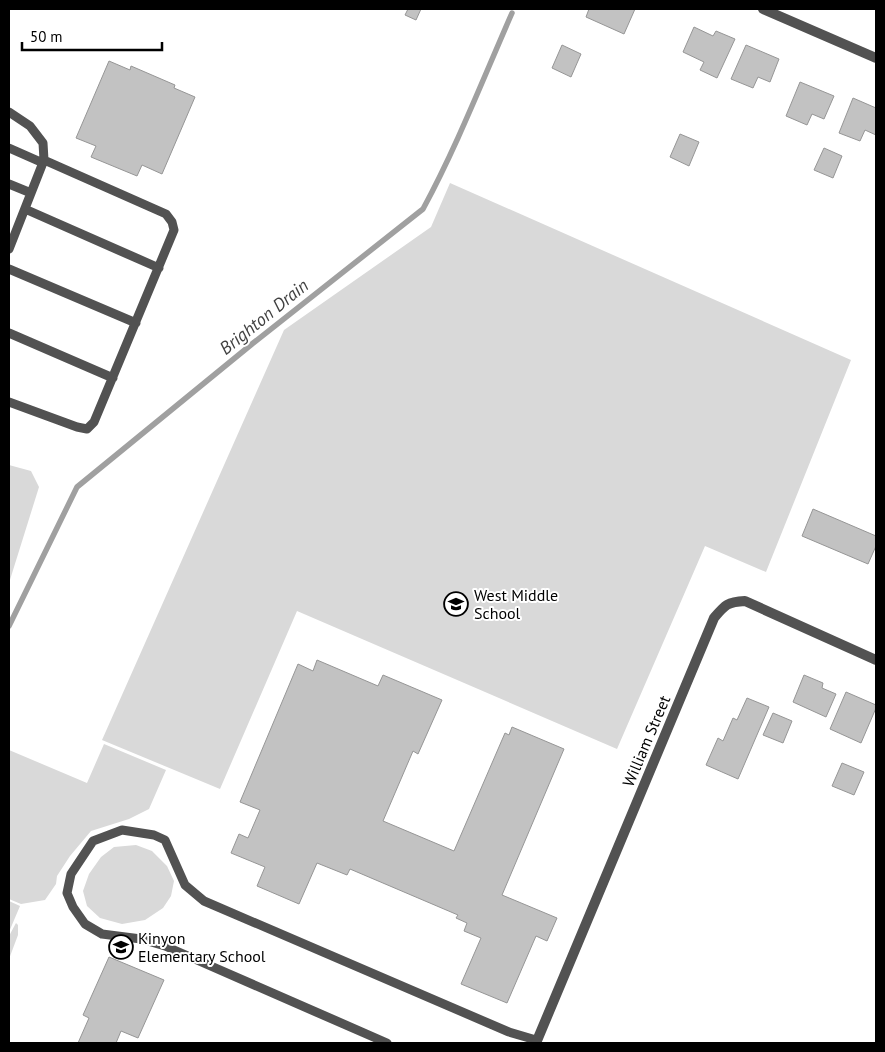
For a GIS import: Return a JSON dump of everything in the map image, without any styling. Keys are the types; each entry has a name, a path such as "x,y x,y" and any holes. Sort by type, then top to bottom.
{"street":[{"path":"763,9 876,58"},
{"name":"William Street","path":"536,1042 714,618 723,608 733,602 745,602 876,660"}],"lane":[{"path":"9,112 30,126 43,143 44,162 9,249"},
{"path":"9,148 166,214 172,222 174,230 94,422 86,429 77,427 9,402"},
{"path":"9,184 31,193"},
{"path":"25,209 159,268"},
{"path":"9,269 136,323"},
{"path":"9,333 113,378"},
{"path":"387,1043 165,946 141,939 102,934 85,924 73,907 67,893 70,874 93,841 122,830 154,835 165,840 185,885 204,901 536,1042"}],"shaded area":[{"path":"450,183 851,360 766,572 705,546 617,749 297,611 220,789 102,740 284,330 431,227"},
{"path":"9,465 31,471 39,487 9,583"},
{"path":"104,744 166,770 149,809 129,819 91,831 70,856 57,876 56,884 45,900 21,904 9,899 9,750 87,783"},
{"path":"136,845 152,851 167,866 174,881 171,896 163,908 145,920 122,924 100,918 87,906 83,891 89,874 101,857 114,847"},
{"path":"9,901 20,906 9,932"},
{"path":"16,923 18,925 18,935 9,959 9,936"}],"building":[{"path":"408,9 421,9 416,20 405,15"},
{"path":"589,9 635,9 624,34 586,17"},
{"path":"694,27 713,36 716,31 735,39 717,78 700,70 704,62 683,52"},
{"path":"562,45 581,54 571,77 552,68"},
{"path":"746,45 779,59 770,82 758,77 753,88 731,79"},
{"path":"109,61 130,70 131,66 175,85 174,88 195,97 162,174 142,165 137,176 91,157 96,146 76,138"},
{"path":"800,82 834,96 824,119 812,114 807,125 786,116"},
{"path":"853,98 876,108 876,135 865,130 860,141 839,133"},
{"path":"680,134 699,142 689,166 670,157"},
{"path":"824,148 842,156 833,178 814,170"},
{"path":"813,509 876,536 876,546 868,564 802,536"},
{"path":"317,660 378,686 383,675 442,700 418,754 413,751 383,821 454,851 505,733 509,735 512,727 564,749 502,895 557,918 547,941 536,936 507,1003 461,984 481,938 464,931 467,923 456,918 458,915 350,869 347,875 317,863 299,904 257,886 265,867 231,853 239,834 248,838 260,810 240,802 298,664 313,671"},
{"path":"804,675 823,683 822,688 836,694 826,717 793,702"},
{"path":"846,692 876,705 861,743 830,729"},
{"path":"747,698 769,707 738,779 706,765 718,738 723,741 733,718 737,720"},
{"path":"773,713 792,721 783,743 763,735"},
{"path":"842,763 864,772 854,795 832,786"},
{"name":"Kinyon Elementary School","path":"109,957 164,980 138,1038 121,1031 116,1043 78,1043 89,1018 83,1015"}],"waterway":[{"name":"Brighton Drain","path":"9,626 77,487 252,344 423,209 458,137 512,13"}],"place":[{"name":"West Middle School","path":"456,604"},
{"name":"Kinyon Elementary School","path":"121,947"}]}
